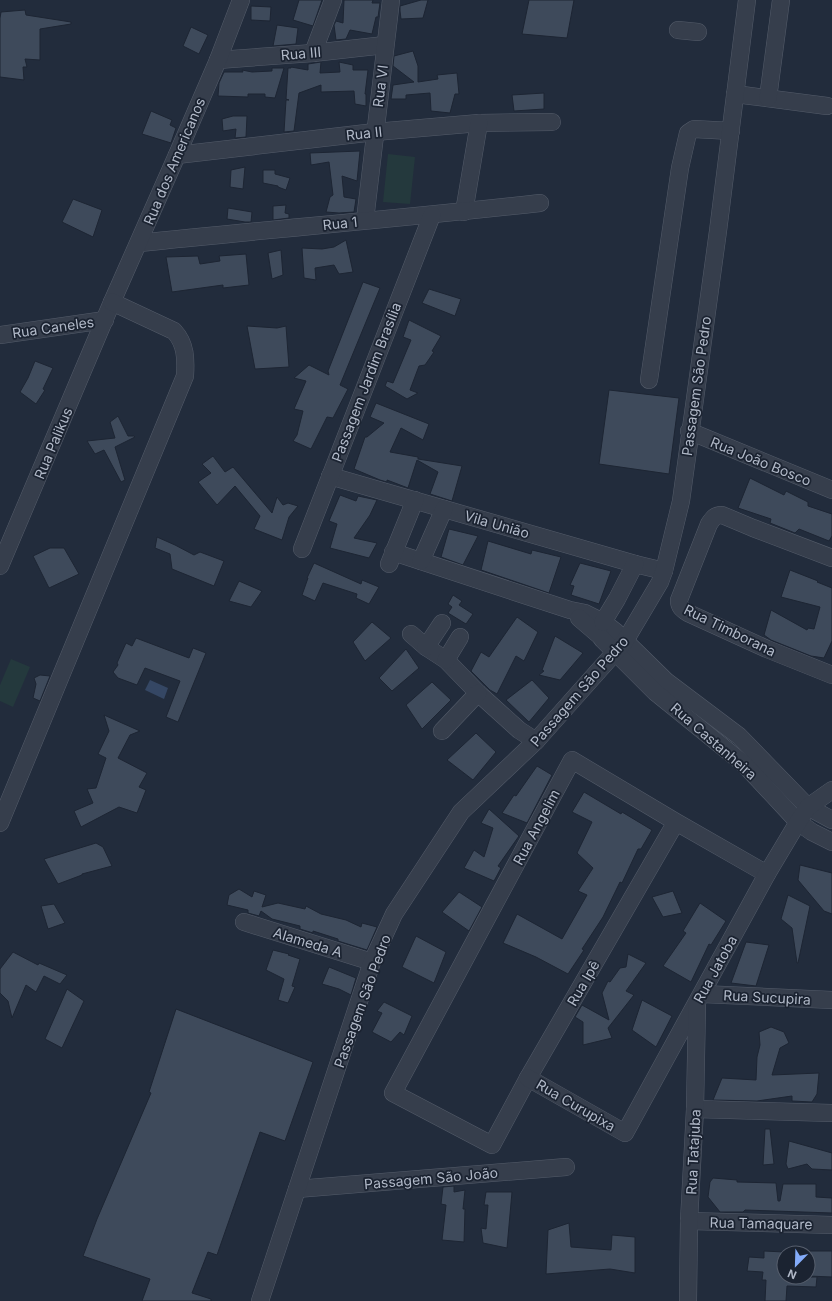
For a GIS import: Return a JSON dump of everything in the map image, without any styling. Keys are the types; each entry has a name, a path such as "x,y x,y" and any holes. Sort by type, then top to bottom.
{"street":[{"name":"Rua dos Americanos","path":"105,320 218,60 241,0"},
{"path":"313,53 332,0"},
{"name":"Rua VI","path":"365,220 391,0"},
{"name":"Passagem São Pedro","path":"260,1301 297,1189 346,1029 372,962 394,914 461,812 536,741 620,647 660,582 681,501 689,431 718,231 747,0"},
{"path":"768,98 781,0"},
{"path":"678,30 698,32"},
{"name":"Rua III","path":"218,60 313,53 385,45"},
{"path":"736,94 827,106"},
{"name":"Rua II","path":"177,155 375,132 479,124 552,122"},
{"path":"464,212 479,124"},
{"path":"650,380 680,168 688,134 694,129 731,131"},
{"name":"Rua 1","path":"139,243 365,220 464,212 540,203"},
{"name":"Passagem Jardim Brasília","path":"302,549 432,215"},
{"path":"0,823 185,376 186,360 184,347 180,338 174,332 112,302"},
{"name":"Rua Caneles","path":"0,335 105,320"},
{"name":"Rua Palikus","path":"0,566 105,320"},
{"name":"Rua João Bosco","path":"689,431 832,490"},
{"name":"Vila União","path":"330,476 635,564 664,571"},
{"path":"415,500 391,558 421,561 570,610 585,613 603,622 616,632 620,647"},
{"path":"421,561 444,509"},
{"name":"Rua Timborana","path":"832,558 722,515 718,515 713,518 709,524 679,600 679,605 688,613 767,649 832,675"},
{"path":"603,622 618,599 635,564"},
{"path":"570,610 603,640 620,647"},
{"path":"426,647 442,623"},
{"path":"411,634 426,647 446,660 478,693 519,730 536,741"},
{"path":"446,660 460,637"},
{"name":"Rua Castanheira","path":"620,647 744,764 798,822 812,832 832,842"},
{"name":"Rua Castanheira","path":"661,686 739,736 808,807 832,820"},
{"path":"442,731 478,693"},
{"name":"Rua Angelim","path":"492,1145 393,1093 572,760 767,874"},
{"path":"808,807 832,790"},
{"name":"Rua Jatoba","path":"625,1133 767,874 808,807"},
{"name":"Rua Ipê","path":"492,1145 528,1078 676,822"},
{"name":"Alameda A","path":"244,922 372,962"},
{"name":"Rua Sucupira","path":"700,998 832,1000"},
{"name":"Rua Tatajuba","path":"688,1301 689,1221 700,998"},
{"name":"Rua Curupixa","path":"528,1078 625,1133"},
{"path":"695,1109 832,1113"},
{"name":"Passagem São João","path":"297,1189 566,1167"},
{"name":"Rua Tamaquare","path":"689,1221 832,1225"}],"green space":[{"path":"388,154 415,157 410,204 383,202"},
{"path":"11,659 30,667 13,707 0,701 0,685"}],"water":[{"path":"150,680 168,688 164,699 145,690"}],"building":[{"path":"299,0 322,0 313,26 293,20"},
{"path":"344,0 373,0 372,3 380,3 378,17 376,17 372,34 350,30 346,39 336,40 334,25 336,21 343,23"},
{"path":"421,0 428,0 423,18 401,19 400,6"},
{"path":"529,0 574,0 567,38 522,34"},
{"path":"251,6 271,7 270,21 251,20"},
{"path":"25,10 26,15 71,22 71,24 40,29 40,60 25,59 27,67 23,67 24,80 0,77 1,12"},
{"path":"277,25 298,28 296,44 273,46"},
{"path":"191,27 208,35 199,54 183,46"},
{"path":"413,51 418,66 418,82 438,79 437,75 457,73 459,94 455,94 450,113 431,111 430,93 406,95 406,99 391,99 393,85 414,82 393,66 394,56"},
{"path":"321,62 320,73 340,72 339,62 353,65 353,70 368,70 365,94 366,106 355,104 354,91 321,92 321,85 299,93 294,131 284,132 286,100 289,100 286,99 288,68 291,67 308,70 308,64"},
{"path":"272,68 284,68 275,98 265,97 265,94 248,94 248,97 218,96 219,83 224,72 243,72 242,70 252,72 272,71"},
{"path":"544,93 544,109 514,111 512,95"},
{"path":"151,111 172,120 170,125 176,128 171,143 142,134"},
{"path":"233,116 247,116 246,137 235,138 236,129 223,131 222,119"},
{"path":"360,151 357,181 342,176 344,197 356,199 354,212 326,212 330,197 333,195 329,162 311,165 310,153"},
{"path":"245,167 243,189 230,187 231,170"},
{"path":"263,170 275,170 275,174 290,178 286,190 278,186 263,183"},
{"path":"73,199 102,210 93,237 62,222"},
{"path":"286,205 285,213 289,214 289,218 273,220 273,206"},
{"path":"228,208 252,212 251,222 227,219"},
{"path":"346,240 353,272 339,274 334,265 315,268 316,280 304,278 302,248 322,249 334,247"},
{"path":"281,250 283,275 272,279 268,253"},
{"path":"246,254 249,285 223,288 223,285 172,292 166,257 198,256 200,264 220,261 219,256"},
{"path":"363,282 380,288 340,385 348,389 333,418 327,417 311,449 293,441 297,435 303,411 294,409 306,381 294,378 309,365 329,375 328,371"},
{"path":"429,289 461,299 455,316 422,303"},
{"path":"409,320 441,336 432,351 434,352 425,365 419,366 410,390 418,393 407,399 385,386 387,381 393,383 411,340 403,337"},
{"path":"247,326 277,328 286,326 289,367 255,369"},
{"path":"35,361 53,368 43,389 45,390 36,404 20,392"},
{"path":"609,390 679,398 669,474 599,464"},
{"path":"376,403 429,424 423,440 401,428 390,452 418,457 418,459 462,466 452,501 430,494 438,472 417,460 408,488 387,480 387,482 380,480 354,469 365,437 384,423 370,417"},
{"path":"118,416 128,436 135,437 115,447 125,480 121,482 104,450 95,454 87,441 115,438 110,422"},
{"path":"213,456 225,472 233,467 272,513 277,497 283,505 288,503 298,506 289,517 282,540 254,529 260,516 235,486 217,505 198,482 211,473 202,464"},
{"path":"750,478 784,495 786,491 808,502 808,506 832,514 832,536 829,541 799,529 795,533 770,523 771,519 738,508"},
{"path":"340,495 356,501 358,496 377,500 370,515 354,538 377,543 369,558 330,548 337,524 329,521"},
{"path":"449,529 478,536 463,565 441,557"},
{"path":"157,537 194,555 200,552 224,561 214,586 172,569 170,554 155,548"},
{"path":"488,541 531,554 532,550 561,557 549,593 481,570"},
{"path":"50,548 64,548 79,574 49,588 33,556"},
{"path":"314,563 361,584 362,580 379,587 369,604 356,598 357,594 323,583 315,601 302,595 307,578"},
{"path":"580,563 611,571 599,604 571,595 574,586 570,585"},
{"path":"790,570 832,588 832,641 824,658 811,656 771,640 764,635 771,610 807,630 808,628 814,629 820,607 781,597"},
{"path":"239,581 262,591 251,607 229,601"},
{"path":"453,595 462,601 459,605 473,614 466,624 448,613 452,607 448,604"},
{"path":"517,617 538,632 524,661 516,656 497,694 490,690 471,671 481,652 489,657"},
{"path":"372,622 391,638 365,661 353,642"},
{"path":"555,636 583,653 560,680 539,675 544,671 542,670"},
{"path":"136,638 189,658 193,648 206,653 178,722 166,717 180,681 145,668 137,685 118,678 113,672 118,665 117,663 126,643 132,646"},
{"path":"406,649 419,668 392,691 379,678"},
{"path":"40,675 50,676 40,701 33,698 36,684 34,678"},
{"path":"532,680 549,698 529,722 506,700"},
{"path":"432,682 451,700 422,729 406,705"},
{"path":"104,715 140,731 130,735 118,758 147,773 139,787 146,790 137,813 119,807 81,827 74,811 93,803 87,789 96,788 106,758 98,754 109,731"},
{"path":"476,733 496,752 473,780 447,760"},
{"path":"537,766 552,775 527,823 502,813 514,795 516,796"},
{"path":"584,792 652,830 641,849 638,849 622,883 620,882 603,917 568,974 536,957 503,943 517,914 562,939 587,895 578,891 593,868 577,853 592,822 572,812"},
{"path":"489,809 519,836 498,866 501,868 494,881 464,868 474,850 484,857 493,828 481,823"},
{"path":"96,843 103,847 112,866 82,874 58,884 44,859"},
{"path":"800,865 832,873 832,914 824,911 798,880"},
{"path":"239,889 252,897 254,891 266,895 262,907 278,903 305,909 306,906 321,914 346,920 361,927 362,923 377,927 367,950 313,931 313,933 300,929 300,926 272,919 261,911 259,916 248,913 248,910 227,905 229,895"},
{"path":"673,891 682,913 663,917 652,897"},
{"path":"459,892 482,907 469,931 442,912"},
{"path":"788,895 810,906 798,963 792,928 781,919"},
{"path":"700,903 726,921 711,945 709,944 691,982 663,966 686,933 683,931"},
{"path":"54,904 65,923 48,929 41,906"},
{"path":"416,936 446,952 434,983 402,967"},
{"path":"746,942 769,945 756,986 731,983"},
{"path":"273,950 289,954 288,955 300,959 292,986 295,987 288,1003 278,1000 284,979 266,970"},
{"path":"13,952 38,965 39,963 67,975 60,984 44,976 36,992 26,985 12,1018 8,1001 0,993 0,969"},
{"path":"628,954 646,963 626,991 634,995 608,1028 612,1038 583,1045 583,1022 575,1017 582,1005 609,1020 602,993 608,981 610,982 620,968 626,967"},
{"path":"329,967 356,978 351,995 339,989 322,984"},
{"path":"67,989 84,1001 62,1048 45,1039"},
{"path":"642,1000 672,1016 656,1047 632,1030"},
{"path":"384,1002 412,1016 404,1035 400,1032 391,1042 372,1032 382,1013 377,1011"},
{"path":"176,1009 313,1062 285,1141 260,1132 217,1255 208,1252 192,1293 211,1299 211,1301 142,1301 150,1279 83,1256 97,1219 151,1093 149,1092"},
{"path":"771,1027 784,1032 789,1043 780,1048 772,1075 819,1073 817,1094 812,1102 792,1101 792,1096 757,1101 713,1100 722,1078 756,1080 757,1057 760,1045 759,1032"},
{"path":"765,1129 770,1129 774,1164 763,1165"},
{"path":"789,1141 832,1153 832,1170 812,1169 807,1164 788,1169 786,1164"},
{"path":"713,1178 737,1180 737,1182 776,1183 778,1201 780,1201 783,1184 816,1184 816,1197 832,1198 832,1213 745,1210 743,1212 720,1212 708,1197 710,1182"},
{"path":"454,1186 454,1192 465,1190 463,1209 465,1209 464,1242 442,1240 446,1205 441,1204 443,1187"},
{"path":"486,1192 512,1192 507,1248 483,1243 481,1228 486,1229 488,1205 484,1205"},
{"path":"569,1223 571,1247 611,1250 612,1235 635,1237 635,1273 610,1269 546,1274 548,1230"},
{"path":"764,1251 776,1252 776,1285 816,1285 817,1277 816,1287 787,1286 786,1301 765,1301 766,1280 762,1280 763,1272 747,1271 749,1257 764,1258"},
{"path":"816,1251 832,1251 832,1277 816,1276"}]}
